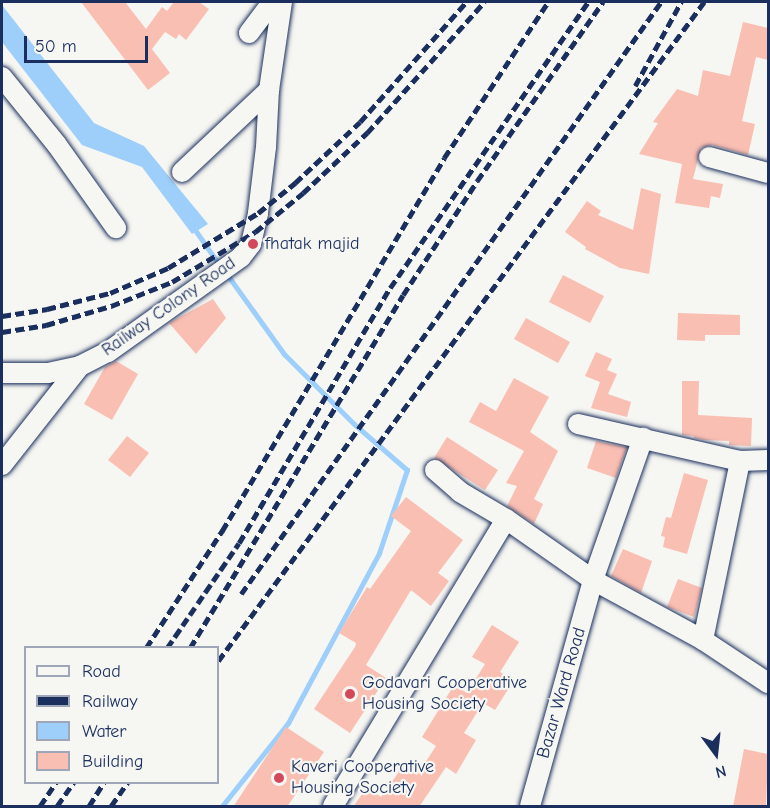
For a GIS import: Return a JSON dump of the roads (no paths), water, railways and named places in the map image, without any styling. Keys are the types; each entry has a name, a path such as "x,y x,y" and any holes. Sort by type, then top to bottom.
{"street":[{"path":"249,33 272,2"},
{"name":"Railway Colony Road","path":"2,373 48,373 80,366 108,352 241,257 251,244 257,222 266,147 269,90 282,2"},
{"path":"2,77 57,146 116,228"},
{"path":"182,172 269,90"},
{"path":"709,156 768,173"},
{"path":"2,465 80,366"},
{"path":"578,424 740,461 768,460"},
{"name":"Bazar Ward Road","path":"530,807 593,580 643,438"},
{"path":"703,640 740,461"},
{"path":"435,470 460,492 506,519 593,580 703,640 768,683"},
{"path":"333,807 506,519"}],"water":[{"path":"2,5 94,123 144,146 208,224 192,234 142,167 82,145 2,42"}],"waterway":[{"path":"193,227 220,266"},
{"path":"222,806 288,723 379,553 407,470 354,424 284,354 226,273"}],"railway":[{"path":"2,316 47,309 110,293 168,268 258,213 295,183 360,122 466,2"},
{"path":"2,332 46,325 111,306 172,282 255,232 303,193 367,133 484,2"},
{"path":"147,646 222,531 444,158 548,2"},
{"path":"168,646 239,543 390,288 588,2"},
{"path":"191,646 403,295 477,181 603,2"},
{"path":"241,594 661,2"},
{"path":"635,86 681,2"},
{"path":"219,660 704,2"},
{"path":"40,806 55,784"},
{"path":"57,806 73,784"},
{"path":"89,806 103,784"},
{"path":"111,806 127,784"}],"place":[{"name":"fhatak majid","path":"253,244"},
{"name":"Godavari Cooperative Housing Society","path":"350,694"},
{"name":"Kaveri Cooperative Housing Society","path":"279,778"}]}
